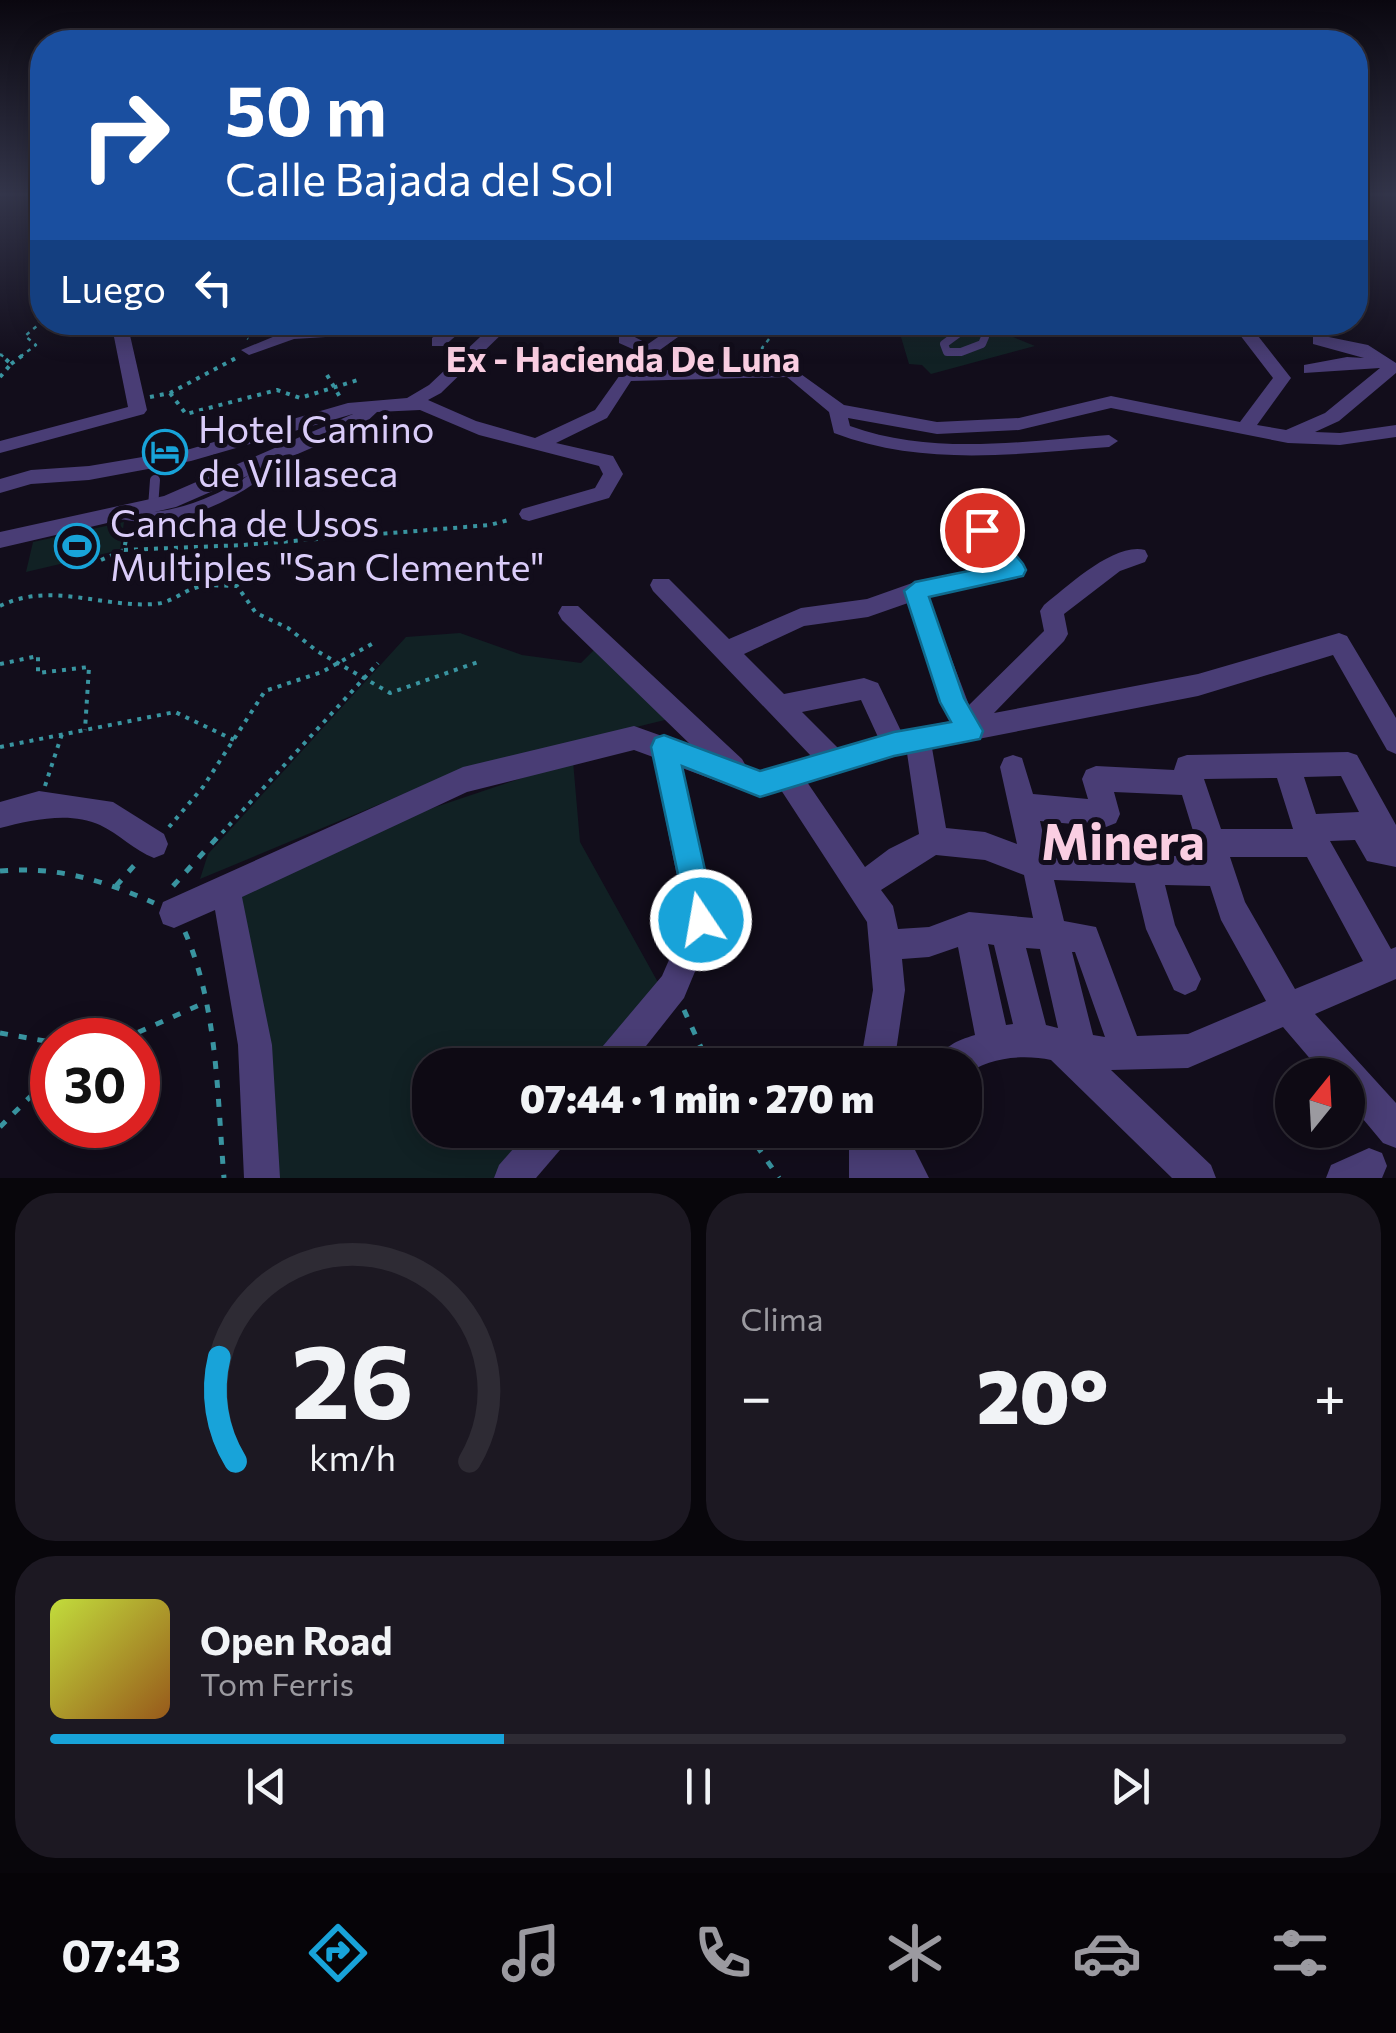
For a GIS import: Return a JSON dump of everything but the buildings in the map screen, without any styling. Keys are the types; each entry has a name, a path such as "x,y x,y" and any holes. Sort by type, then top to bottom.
{"street":[{"path":"0,465 7,445 138,410 122,335"},
{"path":"244,349 289,335"},
{"path":"438,342 447,335"},
{"path":"411,403 435,388 492,335"},
{"path":"536,444 601,414 648,350 671,335"},
{"path":"1244,428 1282,378 1248,335"},
{"path":"625,339 648,350"},
{"path":"1318,340 1362,348 1390,366"},
{"path":"1310,369 1348,362 1390,366"},
{"path":"1288,437 1332,417 1390,366"},
{"path":"628,376 791,372 838,410 937,428 1019,424 1110,402 1288,437 1340,440 1396,430"},
{"path":"0,486 30,478 190,455 358,410 411,403 439,407 462,424 606,461 614,474 602,493 529,514"},
{"path":"0,540 137,513 355,422 358,410"},
{"path":"838,410 841,429 926,452 1108,441"},
{"path":"726,652 801,617 868,608 915,591 1015,570 982,530"},
{"path":"968,728 1056,634 1052,611 1112,565 1137,556"},
{"path":"662,585 834,762"},
{"path":"915,591 953,702 968,728"},
{"path":"570,613 743,777"},
{"path":"165,909 226,889 463,780 634,738 760,784 906,742 1198,684 1339,643 1386,706 1396,742"},
{"path":"779,706 870,691 906,742 934,841"},
{"path":"623,1048 673,987 701,920 664,747"},
{"path":"1020,806 1106,814 1096,779 1348,764 1396,853"},
{"path":"982,1050 1056,1043 1101,1054 1188,1051 1390,965 1311,836 1286,765"},
{"path":"1012,767 1051,934 1056,1043"},
{"path":"1190,775 1232,909 1287,1006 1332,1058"},
{"path":"787,776 882,918 889,990 880,1048"},
{"path":"0,815 39,804 103,811 154,844"},
{"path":"1211,843 1311,836 1362,826 1377,851 1396,853"},
{"path":"861,884 934,841 985,846 1035,865 1220,872"},
{"path":"1146,870 1165,938 1185,979"},
{"path":"226,889 255,1045 262,1178"},
{"path":"885,945 929,942 969,927 1085,938 1128,1053"},
{"path":"969,927 994,1046"},
{"path":"1006,929 1056,1043 1198,1178"},
{"path":"1365,1095 1396,1130"},
{"path":"512,1178 538,1148"},
{"path":"866,1178 892,1153"}],"lane":[{"path":"956,335 944,344 948,352 961,352 982,344 985,338"},
{"path":"137,513 155,480"}],"path":[{"path":"0,378 36,345 26,336 30,333"},
{"path":"136,400 170,394 244,349 235,335"},
{"path":"774,335 762,348 791,372"},
{"path":"0,354 11,364"},
{"path":"326,376 358,410"},
{"path":"170,394 186,414 277,390 300,398 361,379"},
{"path":"124,550 126,533 137,513"},
{"path":"101,560 124,550 460,528 490,525 529,514"},
{"path":"0,606 22,595 162,605 186,597 197,587 237,586 256,613 390,693 478,662"},
{"path":"116,886 203,788 265,692 340,662 376,640"},
{"path":"0,664 38,656 38,672 89,667 86,730"},
{"path":"165,909 378,663"},
{"path":"0,746 175,712 234,740"},
{"path":"39,804 62,734"},
{"path":"0,872 19,869 90,874 165,909 194,948 206,1002 224,1178"},
{"path":"673,987 701,1048"},
{"path":"160,1023 206,1002"},
{"path":"0,1033 30,1038"},
{"path":"0,1127 30,1097"},
{"path":"758,1148 779,1178"}],"shaded area":[{"path":"1008,335 1035,346 931,374 922,365 909,364 901,337"},
{"name":"Cancha de Usos Multiples \"San Clemente\"","path":"124,522 120,550 26,572 33,542"},
{"path":"460,633 522,655 581,663 595,649 669,719 464,769 200,879 208,854 406,637"},
{"path":"573,761 580,842 660,986 611,1048 412,1048 412,1148 526,1148 500,1178 275,1178 234,893 385,824"}],"place":[{"name":"Hotel Camino de Villaseca","path":"165,452"},
{"name":"Cancha de Usos Multiples \"San Clemente\"","path":"77,546"}],"district":[{"name":"Ex - Hacienda De Luna","path":"623,360"},
{"name":"Minera","path":"1123,842"}],"route":[{"path":"701,920 664,747 760,784 894,744 970,731 953,702 915,591 1015,570 982,530"}]}
